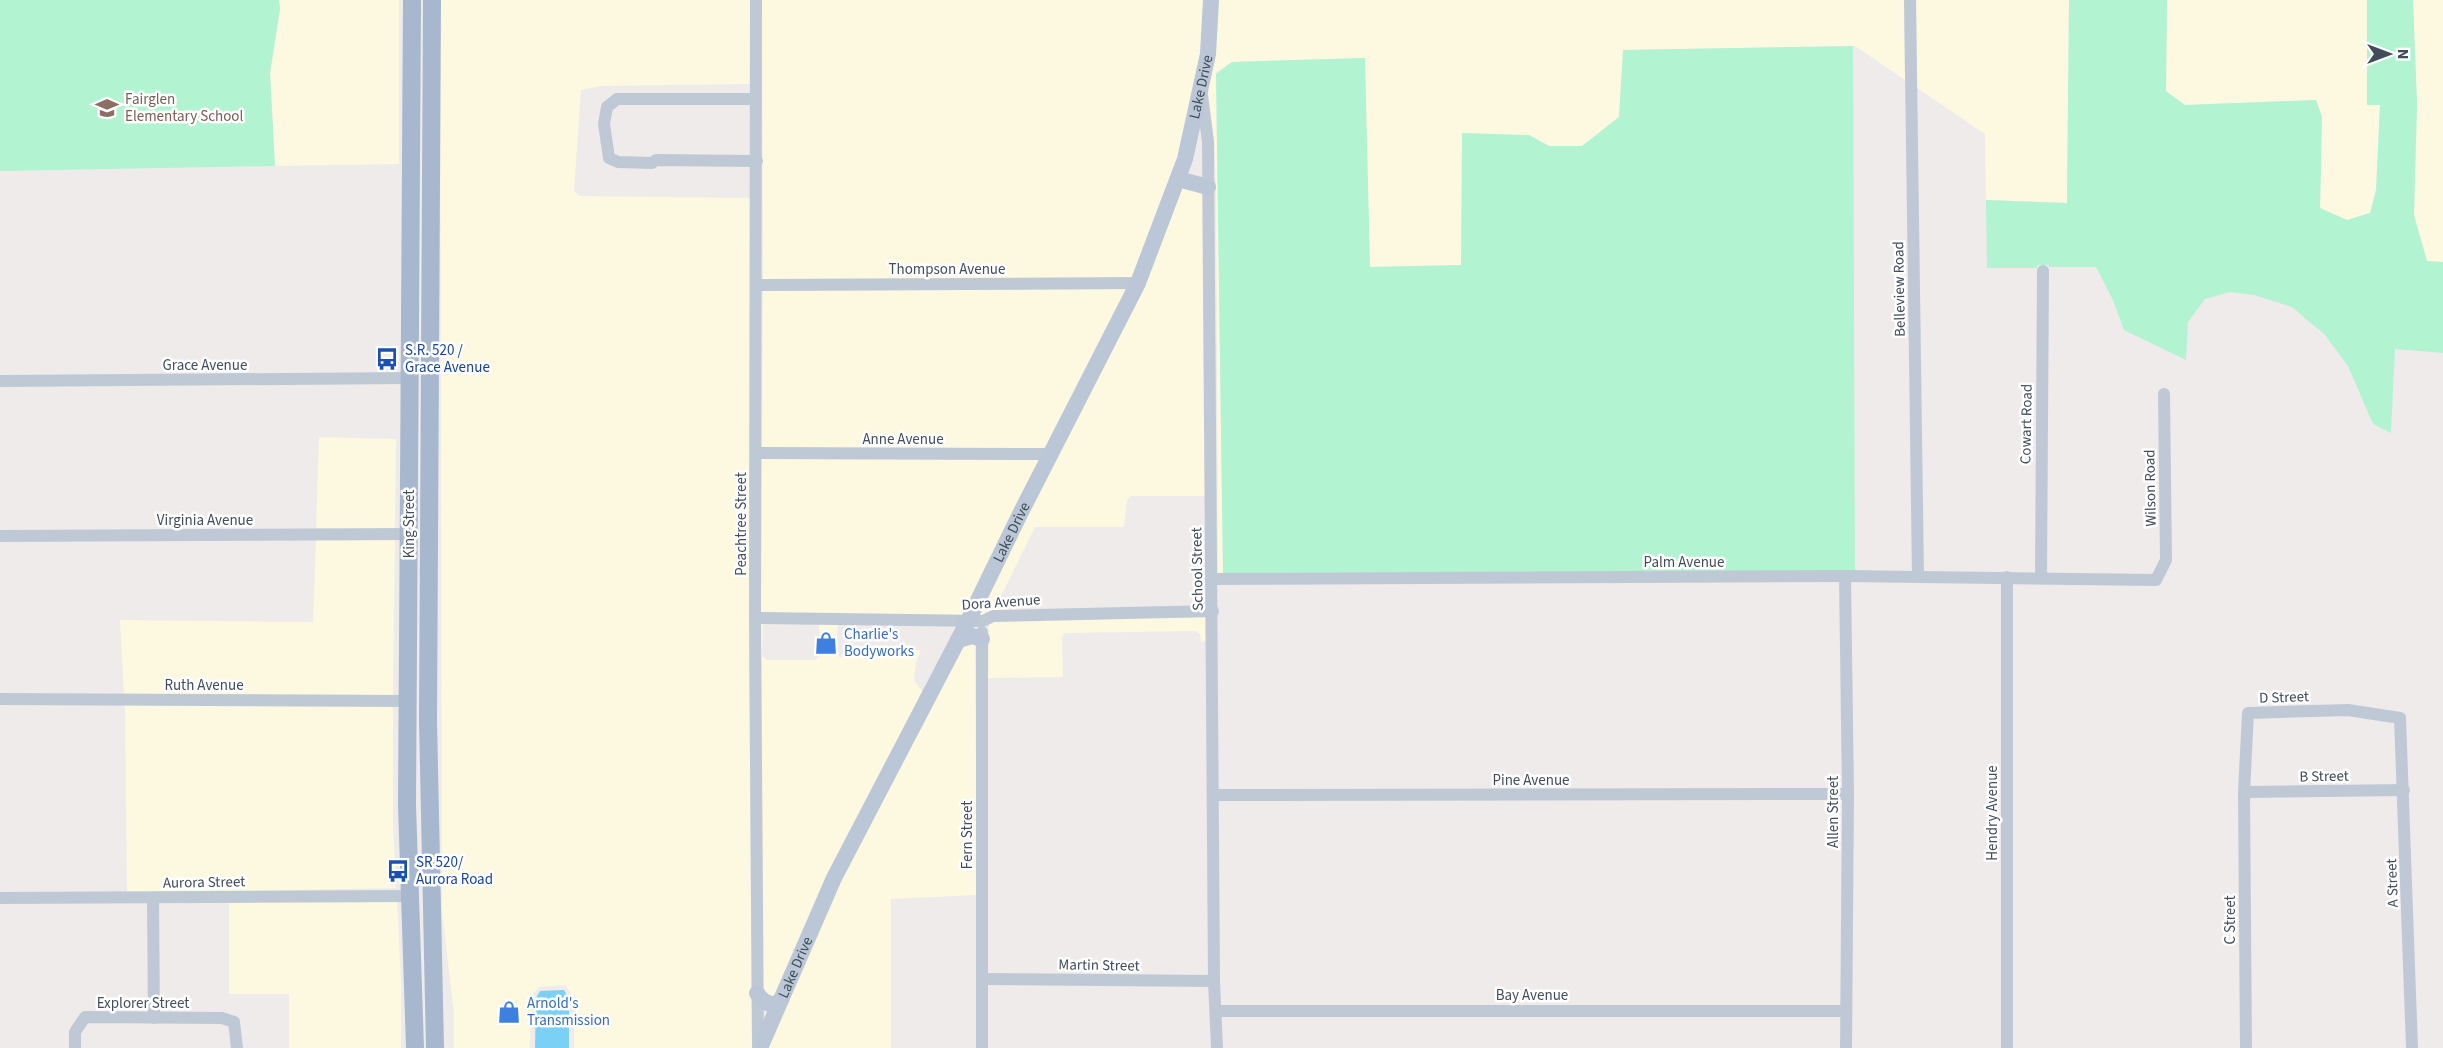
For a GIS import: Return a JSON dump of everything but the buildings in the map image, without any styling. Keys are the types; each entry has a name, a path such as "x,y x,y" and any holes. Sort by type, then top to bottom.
{"main road":[{"name":"King Street","path":"412,0 410,534 407,701 408,896 415,1048"},
{"name":"King Street","path":"432,0 428,718 435,1048"},
{"path":"410,345 420,355 419,516 429,534"},
{"path":"410,534 420,542 421,714 428,718"},
{"path":"408,896 416,903 420,911 425,975 432,986"},
{"path":"413,1019 423,1030 424,1048"}],"street":[{"name":"Peachtree Street","path":"756,0 755,618 759,1048"},
{"name":"Lake Drive","path":"759,1048 834,878 958,640 976,621 1050,454 1138,283 1185,159 1208,54 1211,0"},
{"name":"Belleview Road","path":"1910,0 1918,577"},
{"name":"School Street","path":"1202,89 1208,142 1214,981 1217,1048"},
{"path":"756,99 617,99 607,106 604,124 609,158 618,162 757,161"},
{"path":"1178,179 1208,187"},
{"name":"Cowart Road","path":"2042,577 2043,270"},
{"name":"Thompson Avenue","path":"757,285 1138,283"},
{"name":"Grace Avenue","path":"0,381 409,378"},
{"name":"Wilson Road","path":"2156,580 2166,560 2164,394"},
{"name":"Anne Avenue","path":"756,453 1050,454"},
{"name":"Virginia Avenue","path":"0,536 410,534"},
{"name":"Palm Avenue","path":"1212,579 1845,576 2156,580"},
{"name":"Allen Street","path":"1845,576 1848,794 1846,1048"},
{"name":"Hendry Avenue","path":"2007,577 2007,1048"},
{"name":"Dora Avenue","path":"755,618 976,621 993,616 1213,611"},
{"name":"Fern Street","path":"976,621 982,639 982,1048"},
{"path":"958,640 972,636 982,639"},
{"name":"Ruth Avenue","path":"0,699 407,701"},
{"name":"D Street","path":"2244,792 2248,713 2348,710 2400,718"},
{"name":"A Street","path":"2400,718 2412,1048"},
{"name":"B Street","path":"2244,792 2404,790"},
{"name":"C Street","path":"2244,792 2246,1048"},
{"name":"Pine Avenue","path":"1214,795 1848,794"},
{"name":"Aurora Street","path":"0,898 408,896"},
{"path":"153,898 154,1018"},
{"name":"Martin Street","path":"983,979 1214,981"},
{"path":"757,993 768,1004 774,1005 781,1000"},
{"name":"Bay Avenue","path":"1217,1011 1846,1011"},
{"name":"Explorer Street","path":"75,1048 75,1032 85,1017 222,1018 234,1022 237,1048"}],"shaded area":[{"path":"279,0 399,0 399,164 275,166 270,73 280,9"},
{"path":"440,0 750,0 750,84 602,86 581,90 574,191 579,196 751,198 749,623 752,1048 574,1048 574,998 565,985 539,987 531,996 530,1048 454,1048 454,1014 442,912"},
{"path":"762,0 1205,0 1204,34 1179,157 1133,278 763,280"},
{"path":"1217,0 1904,0 1905,80 1855,46 1624,50 1619,117 1582,146 1549,146 1529,135 1462,265 1370,267 1364,58 1232,62 1216,73 1223,573 1218,573 1216,184 1208,90"},
{"path":"1916,0 2069,0 2067,203 1986,200 1985,134 1917,88"},
{"path":"2167,0 2367,0 2367,105 2380,105 2376,190 2370,213 2347,220 2320,208 2322,117 2316,100 2185,105 2166,91"},
{"path":"2413,0 2443,0 2443,262 2427,262 2414,215 2417,104"},
{"path":"1181,185 1202,191 1205,496 1131,496 1127,500 1124,527 1035,527 996,606 1001,609 1068,609 978,615"},
{"path":"1128,289 1046,449 762,448 763,291"},
{"path":"319,437 396,439 395,529 316,529"},
{"path":"762,459 1041,460 964,615 761,613"},
{"path":"395,539 393,695 124,694 120,620 313,622 316,540"},
{"path":"1207,617 1207,641 1201,642 1200,634 1195,631 1065,633 1062,637 1063,677 988,678 989,624 995,621"},
{"path":"761,623 763,623 762,656 767,660 816,660 819,656 819,624 838,624 836,652 839,657 875,656 881,651 921,650 916,662 914,680 923,692 773,999 763,992"},
{"path":"975,643 977,895 891,899 891,1048 766,1048 839,880 963,644"},
{"path":"125,705 393,706 393,820 396,888 127,893"},
{"path":"397,899 401,1048 289,1048 289,994 229,994 229,902"}],"green space":[{"path":"0,0 279,0 280,9 270,73 275,166 0,171"},
{"path":"2069,0 2167,0 2166,91 2185,105 2316,100 2322,117 2320,208 2347,220 2370,213 2376,190 2380,105 2367,105 2367,0 2413,0 2417,104 2414,215 2427,261 2443,262 2443,353 2395,349 2391,433 2373,424 2348,366 2325,335 2292,307 2254,295 2230,292 2205,299 2188,322 2186,360 2124,330 2112,298 2096,267 2037,265 2037,268 1987,268 1986,200 2067,203"},
{"path":"1853,46 1855,571 1223,573 1216,74 1232,62 1365,58 1370,267 1461,265 1462,133 1529,135 1549,146 1582,146 1619,117 1623,50"}],"water":[{"path":"564,990 569,1000 569,1048 535,1048 536,998 540,991"}],"place":[{"name":"Fairglen Elementary School","path":"107,108"},
{"name":"S.R. 520 / Grace Avenue","path":"387,359"},
{"name":"Charlie's Bodyworks","path":"826,643"},
{"name":"SR 520/ Aurora Road","path":"398,871"},
{"name":"Arnold's Transmission","path":"509,1012"}]}
